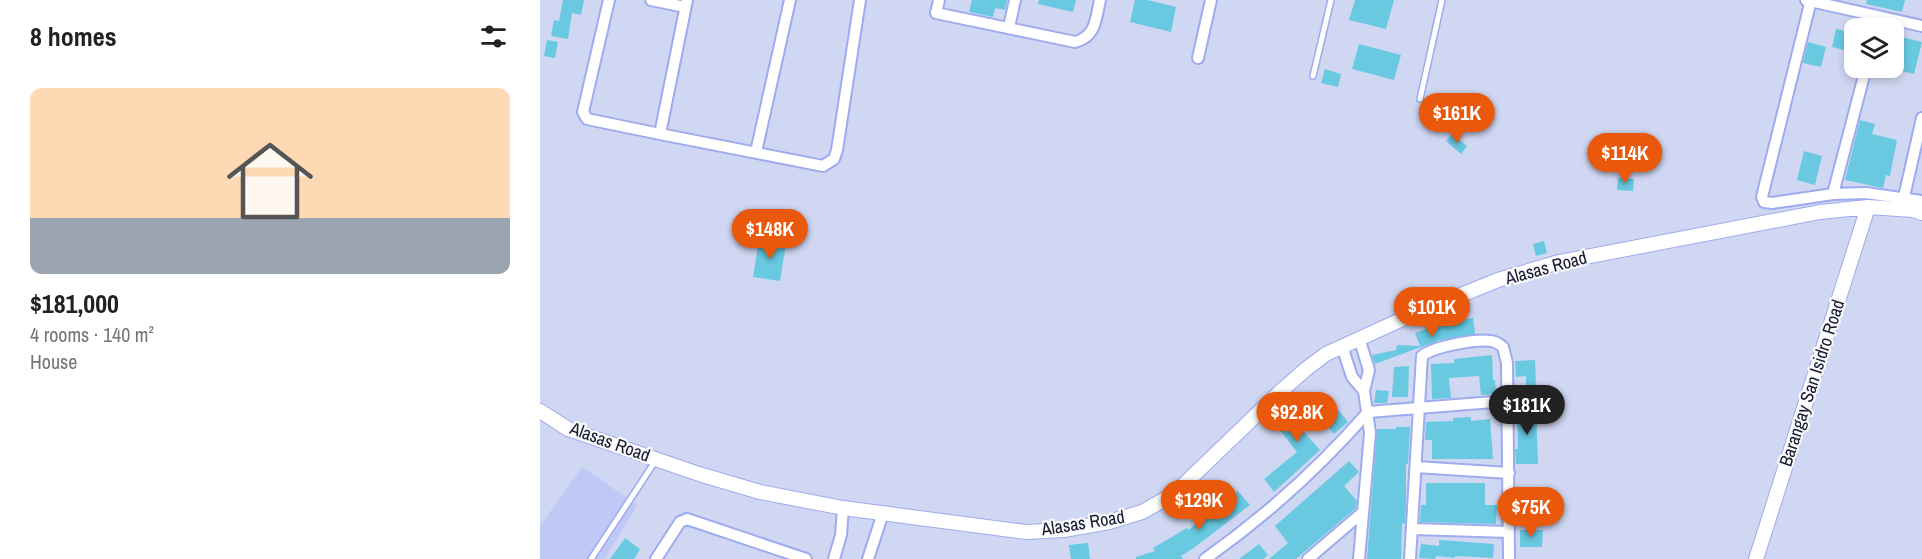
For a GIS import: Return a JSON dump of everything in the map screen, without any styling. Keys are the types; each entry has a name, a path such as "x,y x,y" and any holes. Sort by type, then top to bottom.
{"street":[{"path":"609,0 583,112 584,117 824,166 834,159 860,0"},
{"path":"651,0 686,4 660,134"},
{"path":"756,152 790,0"},
{"path":"939,0 936,13 1075,42 1092,33 1100,0"},
{"path":"1009,27 1015,0"},
{"path":"1198,58 1211,0"},
{"path":"1922,26 1809,0 1762,197 1764,202 1772,203 1833,194 1866,193 1922,201"},
{"path":"1833,194 1863,78"},
{"path":"1904,197 1922,118"},
{"name":"Alasas Road","path":"540,411 568,429 699,474 760,492 843,508 1026,532 1064,530 1109,522 1142,512 1174,494 1297,377 1326,354 1487,284 1559,262 1820,212 1868,207 1913,210 1922,213"},
{"name":"Barangay San Isidro Road","path":"1756,559 1868,207"},
{"path":"1359,338 1369,370 1364,391 1370,433 1359,559"},
{"path":"1410,559 1422,356 1428,351 1483,341 1495,342 1503,347 1507,363 1509,559"},
{"path":"1342,346 1352,377 1364,391"},
{"path":"1205,559 1245,531 1346,437 1368,412 1506,401"},
{"path":"1416,468 1509,473"},
{"path":"834,559 841,535 843,508"},
{"path":"1308,559 1363,512"},
{"path":"868,559 883,513"},
{"path":"656,559 680,522 687,519 806,559"},
{"path":"1413,529 1509,532"}],"lane":[{"path":"1313,75 1331,0"},
{"path":"1420,99 1442,0"},
{"path":"591,559 657,459"}],"shaded area":[{"path":"582,467 636,504 636,507 605,559 540,559 540,526"}],"building":[{"path":"563,0 584,0 581,15 572,13 568,39 551,36 554,20 559,21"},
{"path":"972,0 1007,0 1005,10 995,8 993,17 969,12"},
{"path":"1039,0 1076,0 1073,12 1038,4"},
{"path":"1135,0 1147,0 1176,7 1171,32 1130,22"},
{"path":"1355,0 1394,0 1386,29 1349,20"},
{"path":"1867,0 1905,0 1902,12 1866,4"},
{"path":"1836,29 1844,31 1844,50 1832,47"},
{"path":"1904,38 1922,42 1914,74 1904,72"},
{"path":"547,40 558,42 555,58 544,56"},
{"path":"1808,42 1826,47 1821,67 1803,63"},
{"path":"1359,44 1401,55 1394,80 1352,69"},
{"path":"1325,69 1341,74 1338,87 1321,83"},
{"path":"1860,120 1875,124 1872,134 1897,140 1890,176 1886,175 1883,188 1845,180"},
{"path":"1452,134 1467,146 1461,154 1446,141"},
{"path":"1804,151 1822,156 1815,185 1797,180"},
{"path":"1618,178 1634,179 1633,191 1617,190"},
{"path":"759,240 786,244 780,281 753,277"},
{"path":"1544,241 1547,253 1536,256 1533,244"},
{"path":"1473,318 1475,334 1440,340 1375,364 1372,355 1396,350 1397,345 1420,346 1415,333 1437,325"},
{"path":"1492,355 1496,394 1481,395 1479,376 1449,378 1451,398 1432,399 1431,364 1454,363 1454,359"},
{"path":"1535,360 1536,386 1526,386 1526,376 1516,377 1515,361"},
{"path":"1409,366 1408,397 1392,397 1394,367"},
{"path":"1376,390 1389,391 1387,403 1374,403"},
{"path":"1311,395 1325,412 1303,431 1320,450 1274,492 1264,479 1297,452 1279,429 1300,412 1296,408"},
{"path":"1517,407 1536,407 1538,464 1516,464"},
{"path":"1338,410 1348,422 1334,434 1324,422"},
{"path":"1471,417 1471,421 1490,419 1493,459 1432,459 1432,440 1425,440 1426,422 1453,421 1453,418"},
{"path":"1396,427 1410,427 1401,559 1367,559 1377,429 1396,429"},
{"path":"1349,461 1359,472 1344,486 1357,501 1356,508 1296,559 1269,559 1288,543 1275,526"},
{"path":"1426,483 1485,483 1485,505 1497,505 1496,524 1420,522 1421,505 1426,505"},
{"path":"1238,491 1250,505 1181,556 1183,559 1136,559 1136,557 1155,551 1153,548 1187,528 1188,530"},
{"path":"1536,492 1537,507 1516,508 1516,493"},
{"path":"1520,530 1543,530 1542,547 1520,547"},
{"path":"625,538 640,549 634,559 610,559"},
{"path":"1439,540 1494,544 1493,558 1436,556 1435,559 1419,558 1421,544 1439,546"},
{"path":"1088,543 1090,559 1071,559 1069,545"},
{"path":"1259,544 1268,555 1263,559 1239,559"}]}
